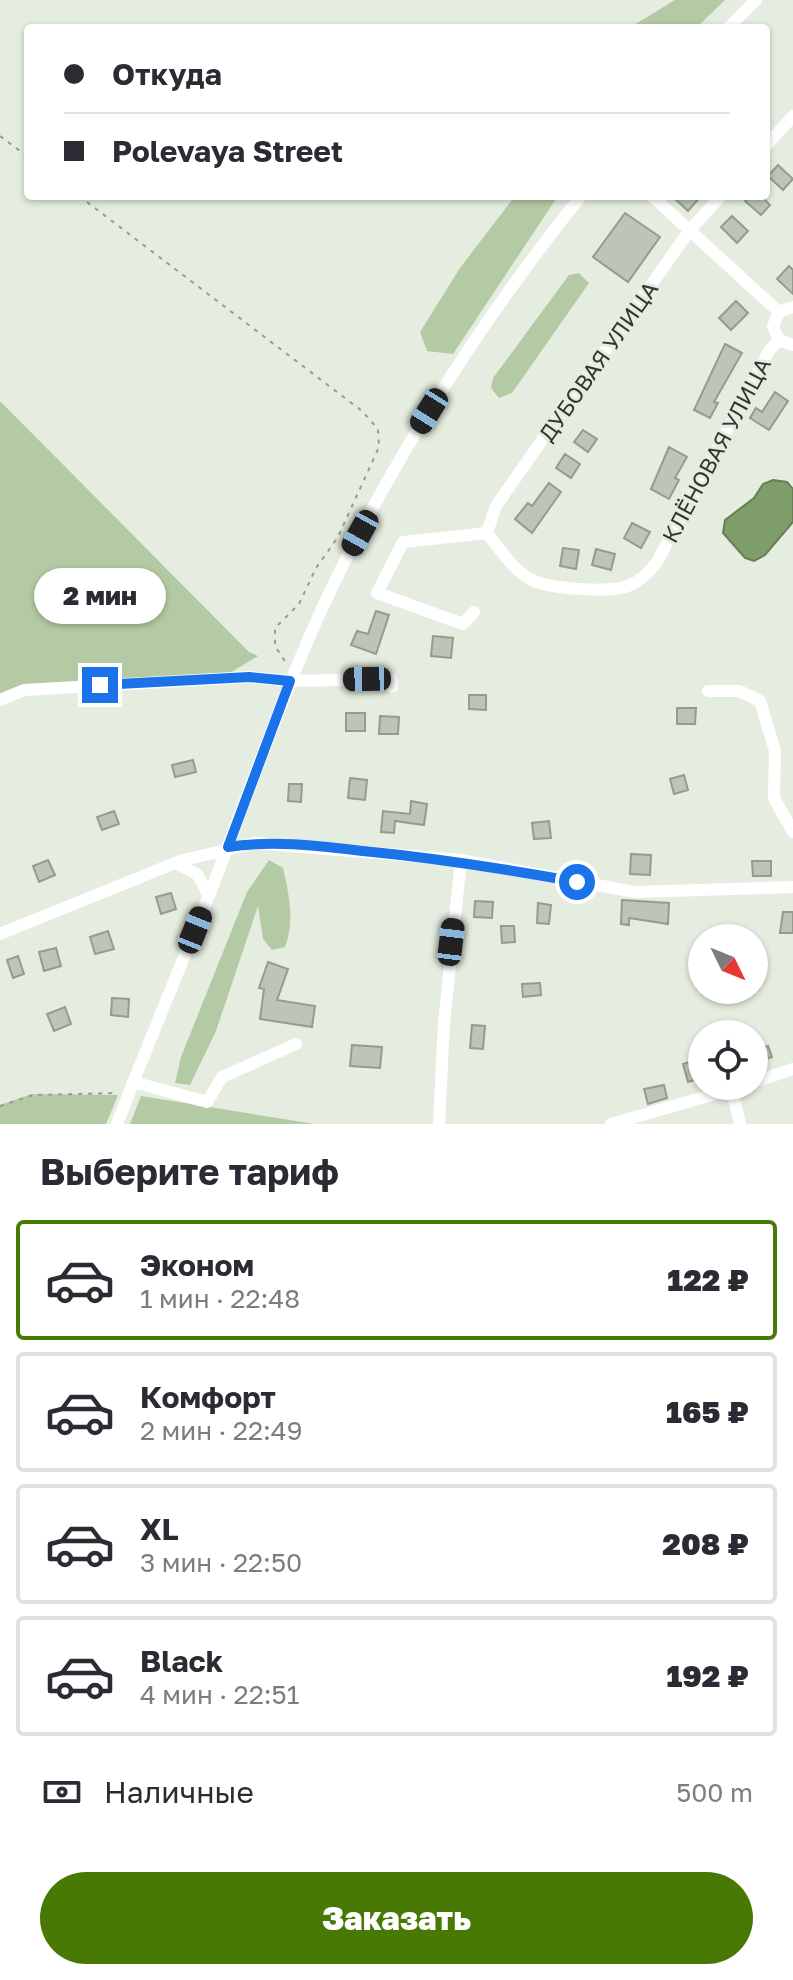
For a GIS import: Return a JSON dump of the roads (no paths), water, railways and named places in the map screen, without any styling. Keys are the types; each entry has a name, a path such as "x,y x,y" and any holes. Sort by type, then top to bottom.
{"street":[{"path":"732,24 756,0"},
{"path":"770,142 793,116"},
{"path":"117,1124 209,896 291,678 347,557 414,435 474,340 538,249 578,200"},
{"path":"656,200 779,312"},
{"name":"ДУБОВАЯ УЛИЦА","path":"487,533 496,506 689,231 717,200"},
{"path":"793,307 779,312 773,326 779,340 793,345"},
{"name":"КЛЁНОВАЯ УЛИЦА","path":"487,533 520,573 547,585 615,590 646,575 657,562 769,351 779,340"},
{"path":"474,612 463,624 377,593 403,542 487,533"},
{"path":"0,700 24,690 249,677 392,679 392,687"},
{"path":"708,691 739,691 760,701 775,751 774,798 793,832"},
{"path":"0,934 175,863 228,847 254,843 461,860 635,892 793,887"},
{"path":"439,1124 444,1023 461,860"},
{"path":"175,863 197,874 209,896"},
{"path":"131,1087 207,1102 222,1077 296,1044"},
{"path":"768,1077 793,1069"},
{"path":"611,1124 645,1120 703,1100"},
{"path":"739,1100 740,1124"}]}
